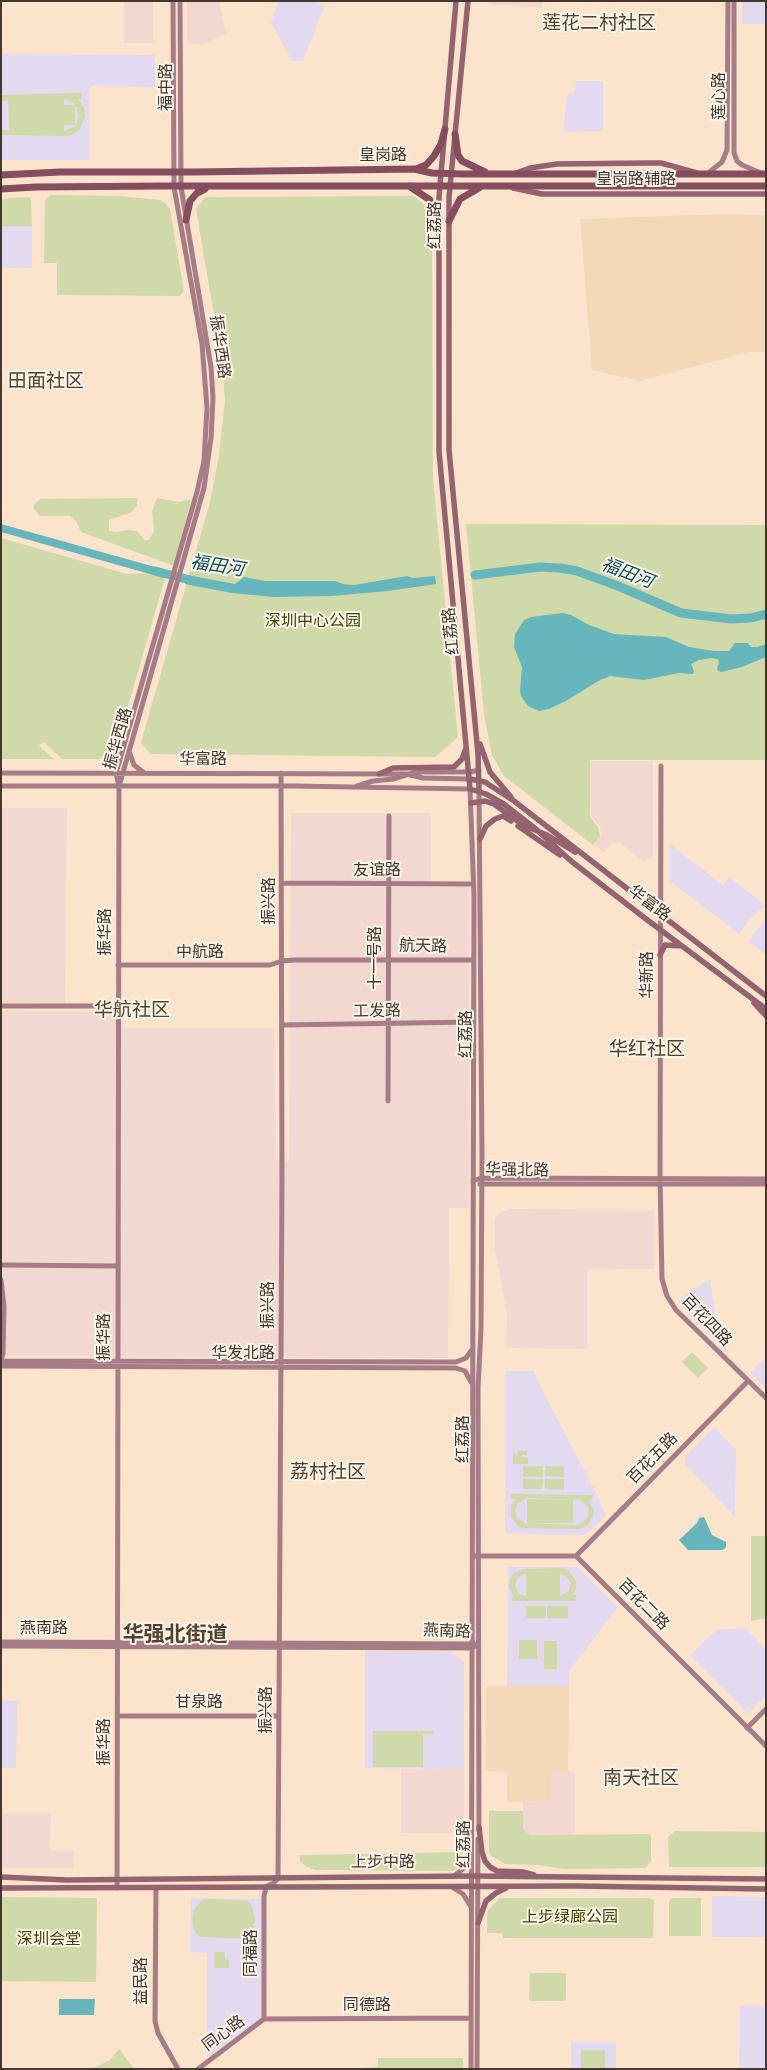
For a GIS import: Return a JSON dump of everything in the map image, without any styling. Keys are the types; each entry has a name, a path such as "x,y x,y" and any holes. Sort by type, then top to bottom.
{"highway":[{"path":"414,169 426,165 434,156 441,144 444,129"},
{"path":"455,134 458,155 462,161 492,174"},
{"name":"皇岗路","path":"1,177 60,172 414,169 440,173 492,174 765,174"},
{"path":"406,186 411,187 412,190 429,199 439,218"},
{"path":"449,221 460,199 482,186"},
{"name":"皇岗路","path":"1,189 36,187 766,186"},
{"path":"186,220 190,200 197,193 210,188"}],"main road":[{"name":"福中路","path":"173,1 177,172"},
{"name":"福中路","path":"177,172 180,1"},
{"name":"红荔路","path":"456,1 440,173 440,459 470,775 471,803 473,884 472,1388 475,1556"},
{"name":"红荔路","path":"468,1 450,186 449,461 476,732 480,791 481,1338 478,1375 474,1645 472,1850 475,1876"},
{"name":"莲心路","path":"704,174 722,162 727,150 728,1"},
{"name":"莲心路","path":"734,1 734,153 742,165 765,174"},
{"name":"皇岗路辅路","path":"516,174 530,168 558,164 661,163 704,174"},
{"name":"振华西路","path":"119,773 129,748 173,590 202,470 207,408 202,344 177,187 177,172"},
{"name":"皇岗路辅路","path":"506,186 536,194 766,194"},
{"name":"振华西路","path":"177,187 186,220 209,354 213,408 206,480 180,562"},
{"name":"振华西路","path":"119,786 119,773 173,590"},
{"path":"476,732 490,772 514,801"},
{"path":"379,774 393,768 454,767 462,759 467,743"},
{"path":"129,748 134,765 141,772 147,773"},
{"name":"华新路","path":"661,766 661,1185"},
{"name":"华富路","path":"470,775 479,770"},
{"name":"华富路","path":"1,773 406,774 416,772 470,775 490,785 514,801 754,988 766,995"},
{"name":"振兴路","path":"278,1878 282,1025 281,774"},
{"name":"华富路","path":"354,787 373,780 398,778 406,774"},
{"name":"华富路","path":"1,786 281,786 470,789 480,791 504,804 572,861 766,1009"},
{"name":"振华路","path":"117,1888 119,786"},
{"path":"471,803 480,801"},
{"name":"华富路","path":"480,801 494,804 523,825 537,830 568,849 582,855"},
{"name":"十一号路","path":"388,1101 389,816"},
{"path":"480,839 486,826 503,816 552,850 572,861"},
{"name":"友谊路","path":"282,883 473,884"},
{"path":"660,955 665,945 679,944 684,932"},
{"name":"航天路","path":"282,961 473,960"},
{"name":"中航路","path":"118,965 270,965 282,961"},
{"name":"华富路","path":"748,996 766,1016"},
{"path":"1,1006 118,1006"},
{"name":"工发路","path":"282,1025 473,1022"},
{"name":"华强北路","path":"473,1181 660,1178 766,1179"},
{"name":"华强北路","path":"481,1181 661,1185 766,1184"},
{"name":"百花四路","path":"661,1185 662,1273 667,1296 676,1310 766,1398"},
{"path":"1,1265 118,1266"},
{"path":"1,1280 4,1306 3,1354 1,1361"},
{"name":"华发北路","path":"1,1366 458,1361 468,1357 472,1348"},
{"name":"华发北路","path":"1,1361 118,1364"},
{"name":"华发北路","path":"281,1364 456,1368 467,1374 472,1388"},
{"name":"百花五路","path":"576,1556 748,1381"},
{"path":"475,1556 576,1556"},
{"name":"百花二路","path":"576,1556 766,1746"},
{"name":"燕南路","path":"1,1642 474,1645"},
{"name":"燕南路","path":"1,1646 116,1644"},
{"name":"红荔路","path":"474,1645 478,1827 475,1876 478,1923 477,2069"},
{"path":"747,1728 766,1709"},
{"name":"甘泉路","path":"118,1716 279,1716"},
{"path":"478,1827 482,1852 490,1867 497,1871 524,1872 541,1877"},
{"path":"451,1876 458,1874 464,1868 472,1850"},
{"name":"上步中路","path":"1,1877 67,1880 451,1876 766,1879"},
{"path":"264,1888 274,1883 278,1878"},
{"path":"450,1887 458,1890 468,1900 472,1918"},
{"name":"红荔路","path":"471,2069 472,1918 475,1887"},
{"path":"478,1923 482,1908 488,1899 496,1892 511,1887"},
{"name":"上步中路","path":"1,1888 766,1888"},
{"name":"益民路","path":"156,1888 155,2021 158,2033 178,2069"},
{"name":"同福路","path":"264,1888 264,2019"},
{"name":"同德路","path":"264,2019 470,2018"},
{"name":"同心路","path":"198,2069 264,2019"}],"shaded area":[{"path":"124,1 153,1 153,43 124,43"},
{"path":"187,1 219,1 226,34 204,44 187,44"},
{"path":"279,1 313,1 325,6 303,61 292,61 271,22"},
{"path":"489,1 542,1 542,8 488,4"},
{"path":"742,1 766,1 766,24 742,24"},
{"path":"1,54 155,55 155,87 90,86 90,160 1,160"},
{"path":"576,81 603,81 603,131 563,132 567,95 575,92"},
{"path":"724,214 766,215 766,352 749,352 640,381 592,370 580,219"},
{"path":"1,226 32,226 32,268 1,268"},
{"path":"590,761 653,761 653,857 643,862 620,843 611,844 604,852 594,844 601,835 600,827 591,816"},
{"path":"1,808 67,808 65,1004 1,1003"},
{"path":"291,813 431,813 431,886 469,886 469,1208 449,1208 448,1358 1,1356 1,1011 109,1012 125,1028 274,1028 276,1160 289,1161"},
{"path":"670,844 723,885 730,877 766,906 755,914 739,934 670,881"},
{"path":"766,919 766,955 748,941"},
{"path":"511,1209 654,1210 654,1269 587,1270 587,1349 506,1348 507,1315 495,1250 495,1219 500,1212"},
{"path":"710,1279 717,1322 729,1355 680,1305 681,1297"},
{"path":"766,1357 766,1389 750,1373"},
{"path":"506,1371 534,1371 545,1396 589,1478 606,1515 585,1535 507,1534 505,1531"},
{"path":"714,1427 736,1449 735,1517 685,1464 685,1457"},
{"path":"508,1567 579,1568 618,1607 569,1671 569,1686 507,1686"},
{"path":"745,1628 766,1649 766,1696 748,1714 690,1655 716,1630"},
{"path":"365,1651 452,1652 464,1662 464,1769 365,1768"},
{"path":"486,1686 569,1686 568,1770 551,1770 551,1796 548,1801 507,1802 507,1772 486,1771"},
{"path":"1,1700 17,1701 16,1768 1,1768"},
{"path":"401,1769 464,1769 464,1828 452,1828 452,1833 401,1833"},
{"path":"551,1769 568,1770 575,1773 575,1835 530,1835 523,1829 523,1802 547,1801"},
{"path":"1,1814 51,1814 50,1850 74,1850 74,1868 1,1868"},
{"path":"712,1896 766,1897 766,1937 712,1937"},
{"path":"191,1898 265,1899 264,2017 207,2057 207,1953 190,1952"},
{"path":"740,2006 766,2006 766,2069 739,2069"},
{"path":"571,2042 616,2042 616,2069 571,2069"}],"green space":[{"path":"81,93 81,99 78,99 84,108 85,117 80,129 72,135 1,135 1,129 9,131 8,100 1,101 1,95","holes":["64,99 75,104 79,116 75,126 64,131 64,125 75,125 75,105 64,105"]},
{"path":"51,195 119,196 160,200 166,204 170,209 184,291 180,296 57,295 57,263 44,263 45,200"},
{"name":"深圳中心公园","path":"414,196 432,211 433,478 458,737 435,757 150,754 141,742 210,502 219,455 225,401 222,363 196,209 205,197"},
{"path":"28,197 31,199 32,226 1,226 1,200"},
{"path":"138,498 137,505 132,512 109,520 109,531 137,531 145,540 149,540 154,531 152,511 157,498 179,502 189,499 191,502 174,566 81,532 76,521 70,516 40,516 34,509 34,505 40,499"},
{"path":"466,524 766,525 766,760 590,760 590,817 598,827 600,836 593,845 504,776 492,755 484,715"},
{"path":"1,538 127,574 147,573 165,578 116,748 99,759 62,759 44,742 39,746 54,759 1,759"},
{"path":"692,1352 708,1368 698,1378 682,1362"},
{"path":"518,1451 527,1451 527,1455 522,1455 521,1457 528,1458 528,1464 513,1464 513,1454 517,1454"},
{"path":"523,1466 543,1466 543,1477 523,1476"},
{"path":"545,1466 564,1466 564,1477 545,1476"},
{"path":"523,1479 543,1479 542,1489 523,1489"},
{"path":"545,1479 564,1479 564,1490 545,1489"},
{"path":"511,1494 593,1495 592,1500 588,1500 594,1510 593,1516 587,1526 579,1529 520,1528 511,1517 511,1505 516,1499 511,1499","holes":["527,1498 580,1500 589,1508 588,1517 582,1523 575,1525 524,1523 517,1518 515,1510 519,1502"]},
{"path":"527,1499 573,1500 573,1523 527,1523"},
{"path":"751,1536 766,1536 766,1618 751,1621"},
{"path":"562,1568 568,1570 576,1581 573,1595 576,1595 576,1601 512,1601 514,1596 509,1589 510,1579 514,1573 523,1569","holes":["526,1573 526,1596 525,1596 519,1594 515,1586 518,1577","560,1574 566,1576 571,1583 569,1591 561,1596"]},
{"path":"526,1606 546,1606 546,1618 526,1618"},
{"path":"547,1606 568,1606 568,1618 547,1618"},
{"path":"519,1640 537,1640 537,1659 519,1659"},
{"path":"544,1641 557,1641 557,1669 544,1669"},
{"path":"373,1731 434,1731 434,1734 423,1734 423,1767 373,1767"},
{"path":"489,1811 523,1811 523,1829 530,1835 651,1834 651,1862 645,1868 564,1869 539,1865 505,1864 490,1855"},
{"path":"675,1831 766,1832 766,1867 669,1867 668,1837"},
{"path":"463,1852 462,1865 453,1871 315,1870 300,1862 300,1855"},
{"name":"深圳会堂","path":"1,1897 97,1898 96,1982 1,1981"},
{"name":"上步绿廊公园","path":"500,1898 650,1898 654,1900 653,1938 503,1938 502,1933 487,1933 487,1912"},
{"path":"672,1898 701,1898 701,1936 669,1936 669,1901"},
{"path":"202,1900 248,1901 252,1906 255,1919 253,1929 242,1938 201,1937 195,1933 192,1920 193,1911"},
{"path":"214,1952 225,1952 225,1959 229,1960 229,1968 214,1968"},
{"path":"530,1973 566,1974 566,1999 564,2001 531,2001 529,1999"},
{"path":"119,2049 134,2069 91,2069 109,2061"},
{"path":"581,2050 605,2050 605,2069 581,2069"},
{"path":"378,2058 463,2058 463,2069 338,2069 378,2067"}],"water":[{"path":"1,524 166,570 164,578 1,532"},
{"path":"187,575 235,584 244,577 265,581 335,581 354,585 407,576 412,578 435,576 436,584 388,591 331,596 274,597 232,593 185,584"},
{"path":"563,613 614,634 666,637 689,647 714,651 729,651 735,643 748,643 751,647 766,644 766,657 742,667 721,672 717,670 718,659 712,658 699,660 691,664 694,671 693,674 679,673 644,680 610,676 566,701 549,709 539,711 528,706 521,696 522,667 514,647 515,634 524,620 531,617"},
{"path":"704,1517 712,1535 726,1542 726,1547 723,1550 688,1550 679,1540 697,1523 699,1518"},
{"path":"59,1999 95,1999 94,2015 59,2015"}],"waterway":[{"name":"福田河","path":"475,575 540,567 560,568 577,571 618,586 681,613 731,619 751,618 766,614"},
{"name":"福田河","path":"155,571 198,582"}],"district":[{"name":"莲花二村社区","path":"599,24"},
{"name":"田面社区","path":"46,382"},
{"name":"华航社区","path":"132,1011"},
{"name":"华红社区","path":"647,1050"},
{"name":"荔村社区","path":"328,1473"},
{"name":"华强北街道","path":"175,1636"},
{"name":"南天社区","path":"641,1779"}]}
